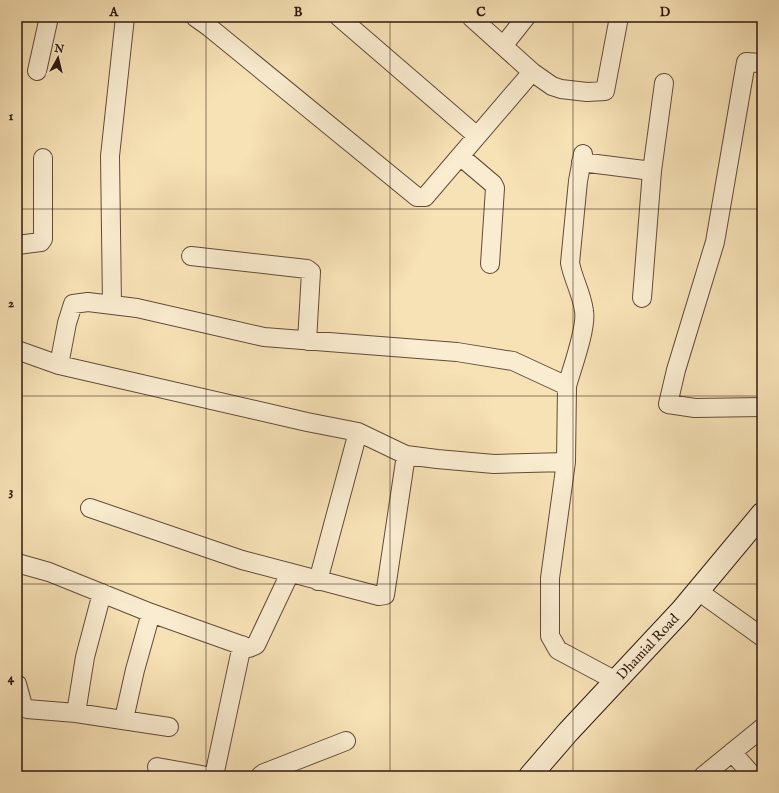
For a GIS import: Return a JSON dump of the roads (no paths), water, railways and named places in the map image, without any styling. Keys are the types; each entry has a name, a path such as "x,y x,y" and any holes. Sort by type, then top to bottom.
{"main road":[{"name":"Dhamial Road","path":"530,776 568,732 758,526"}],"street":[{"path":"37,71 49,17"},
{"path":"112,305 110,156 125,17"},
{"path":"339,17 477,136"},
{"path":"470,17 532,72 552,86 561,89 587,92 605,91 619,17"},
{"path":"503,46 526,17"},
{"path":"208,20 417,197 425,197 532,72"},
{"path":"762,63 746,62 715,242 676,370 668,404 696,408 762,407"},
{"path":"642,298 652,171 664,83"},
{"path":"460,156 493,184 495,188 490,264"},
{"path":"17,245 41,242 43,239 43,158"},
{"path":"616,681 558,650 550,636 550,578 566,462 567,386 582,332 584,311 570,263 578,181 582,158 652,171"},
{"path":"191,256 307,270 311,272 307,341"},
{"path":"59,366 67,323 73,304 88,302 137,308 264,337 457,352 513,361 567,386"},
{"path":"17,350 59,366 307,422 358,432 406,455 437,460 494,464 566,462"},
{"path":"318,580 358,432"},
{"path":"90,508 242,560 379,596 385,595 406,455"},
{"path":"17,563 49,572 151,613 249,648 256,645 290,573"},
{"path":"698,591 762,637"},
{"path":"76,713 86,657 102,593"},
{"path":"124,720 135,670 151,613"},
{"path":"214,776 242,645"},
{"path":"17,684 23,706 26,709 76,713 170,727"},
{"path":"703,776 762,728"},
{"path":"260,776 264,773 346,741"},
{"path":"732,752 753,776"},
{"path":"157,767 207,776"}]}
